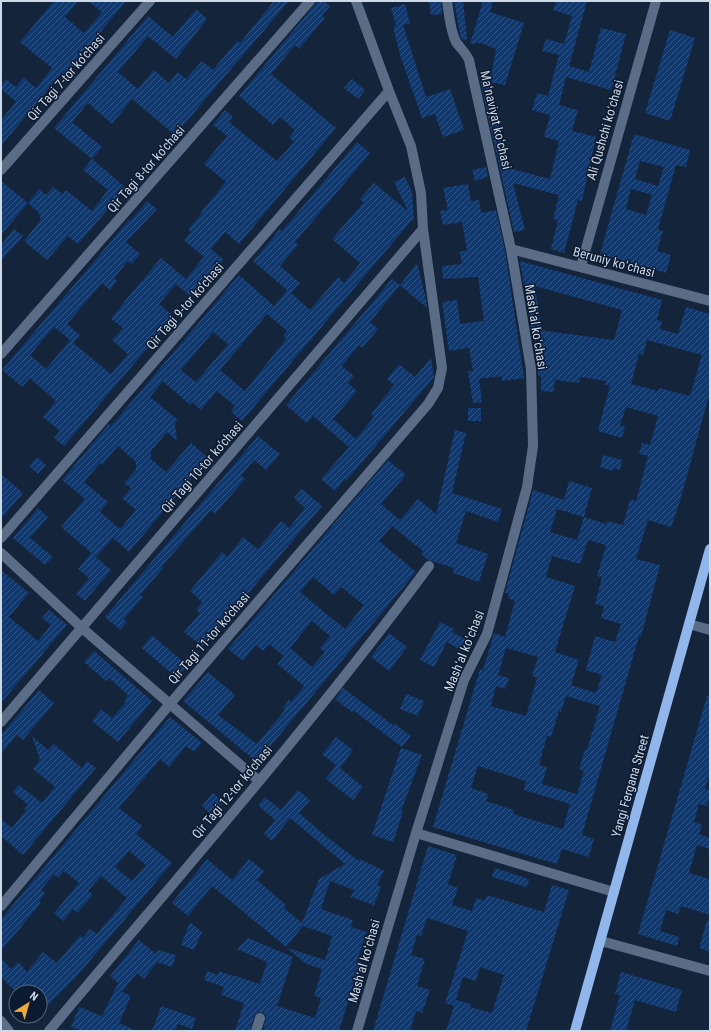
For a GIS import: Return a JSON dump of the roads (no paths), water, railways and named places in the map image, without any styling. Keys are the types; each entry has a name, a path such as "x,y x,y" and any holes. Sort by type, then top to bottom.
{"main road":[{"name":"Yangi Fergana Street","path":"575,1031 710,548"}],"street":[{"name":"Qir Tagi 7-tor koʼchasi","path":"1,170 150,1"},
{"name":"Qir Tagi 8-tor koʼchasi","path":"1,354 310,1"},
{"path":"356,1 411,146 421,193 423,230"},
{"name":"Maʻnaviyat koʻchasi","path":"447,1 451,25 456,41 466,53 469,60 511,249"},
{"name":"Ali Qushchi koʻchasi","path":"581,266 656,1"},
{"name":"Qir Tagi 9-tor koʼchasi","path":"1,538 389,91"},
{"name":"Qir Tagi 11-tor koʼchasi","path":"1,906 169,705 428,404 438,388 442,368 423,230"},
{"name":"Qir Tagi 10-tor koʼchasi","path":"1,722 423,230"},
{"name":"Beruniy koʻchasi","path":"511,249 581,266 710,301"},
{"name":"Mashʻal koʻchasi","path":"357,1031 416,833 464,680 487,634 527,488 533,446 531,368 511,249"},
{"path":"1,553 82,628 169,705 259,781"},
{"name":"Qir Tagi 12-tor koʼchasi","path":"48,1031 259,781 429,566"},
{"path":"689,624 710,630"},
{"path":"416,833 614,892"},
{"path":"600,941 710,971"},
{"path":"256,1031 260,1018"},
{"path":"1,1021 9,1031"}]}
